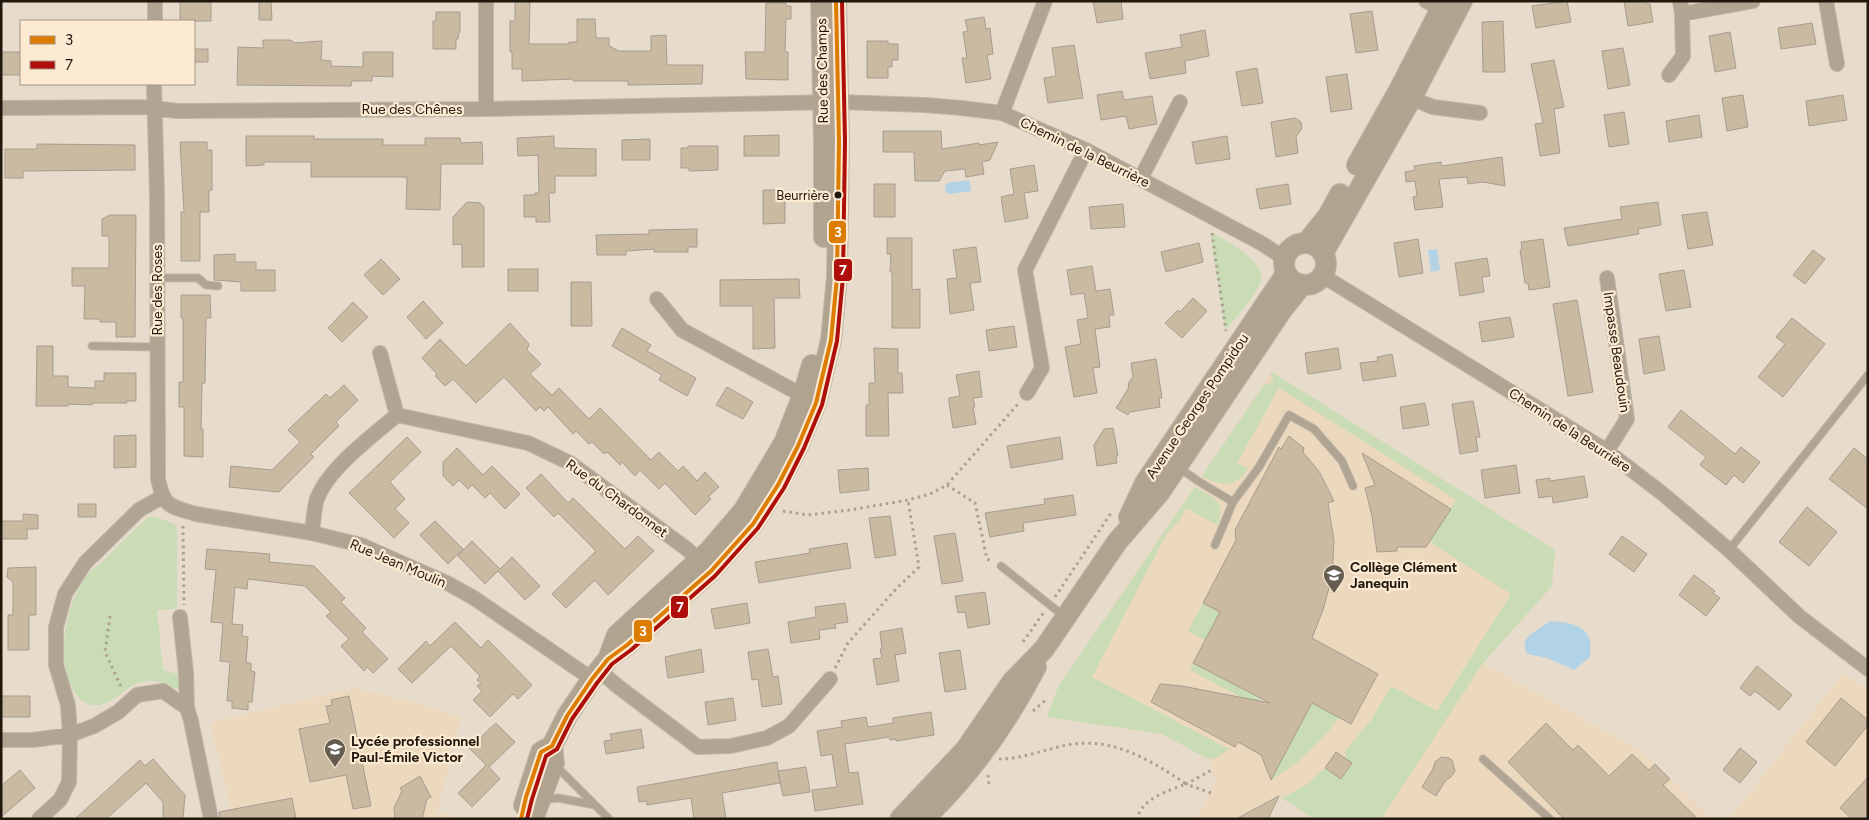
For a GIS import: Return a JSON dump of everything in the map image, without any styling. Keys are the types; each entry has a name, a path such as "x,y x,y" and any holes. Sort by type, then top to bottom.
{"street":[{"path":"155,1 155,20"},
{"path":"486,1 486,108"},
{"name":"Rue des Champs","path":"821,1 831,103"},
{"name":"Rue des Champs","path":"809,399 810,374 820,331 823,308 825,278 824,142 831,103 836,1"},
{"path":"1002,113 1045,1"},
{"path":"1669,75 1683,56 1681,8 1753,1"},
{"path":"1826,1 1837,64"},
{"path":"1290,273 1310,285 1317,282 1323,276 1326,264 1315,248 1404,95 1446,6"},
{"name":"Rue des Roses","path":"154,85 158,479 162,497"},
{"path":"1404,95 1433,107 1480,113"},
{"path":"1141,178 1180,102"},
{"path":"536,809 567,716 600,669 627,645 705,566 753,524 778,485 798,446 809,399 831,340 837,277 839,222 831,103"},
{"name":"Rue des Chênes","path":"1,108 148,107 177,111 831,103"},
{"name":"Chemin de la Beurrière","path":"831,103 925,105 1002,113 1086,150 1261,243 1290,273"},
{"path":"1027,393 1042,368 1025,270 1086,150"},
{"name":"Avenue Georges Pompidou","path":"924,819 943,801 993,741 1026,685 1044,649 1057,611 1117,542 1145,483 1170,461 1290,273 1289,250 1297,244 1315,248"},
{"name":"Chemin de la Beurrière","path":"1323,276 1607,451 1663,494 1729,550 1800,617 1868,669"},
{"name":"Impasse Beaudouin","path":"1607,278 1627,419 1607,451"},
{"path":"657,299 682,330 809,399"},
{"path":"312,533 316,502 329,478 365,442 397,415 380,353"},
{"name":"Rue du Chardonnet","path":"397,415 528,443 570,462 687,549 705,566"},
{"path":"40,819 60,800 69,782 70,735 68,705 56,665 56,627 66,594 85,563 139,510 162,497"},
{"name":"Rue Jean Moulin","path":"162,497 168,504 196,514 312,533 361,544 449,584 600,669 698,747 731,746 767,738 789,726 830,679"},
{"path":"182,612 187,708 211,819"},
{"name":"Avenue Georges Pompidou","path":"900,819 966,749 1012,682 1044,649"},
{"path":"1,740 34,740 70,735 94,726 118,712 137,695 163,691 187,708"},
{"path":"521,819 526,797 541,752 553,754"}],"lane":[{"path":"157,278 198,278 206,285 218,286"},
{"path":"92,346 158,347"},
{"path":"1729,550 1868,375"},
{"path":"1215,545 1232,502 1259,467 1290,416 1314,429 1342,461 1353,486"},
{"path":"1170,461 1232,502"},
{"path":"1001,566 1057,611"},
{"path":"553,754 609,819"},
{"path":"1483,759 1550,819"},
{"path":"536,809 558,798 596,806"}],"path":[{"path":"1212,229 1227,334 1232,328"},
{"path":"779,510 808,515 850,510 908,500 930,494 947,485 989,439 1027,393"},
{"path":"947,485 975,503 987,559 1001,566"},
{"path":"830,679 848,643 896,589 919,567 908,500"},
{"path":"1022,644 1057,611 1113,510"},
{"path":"182,612 183,523"},
{"path":"110,616 105,652 129,703"},
{"path":"1009,759 1062,746 1096,743 1124,749 1136,754 1149,760 1186,784 1211,792"},
{"path":"1137,819 1138,815 1153,797 1186,784 1212,770"}],"shaded area":[{"name":"Collège Clément Janequin","path":"1272,372 1555,550 1552,586 1483,663 1638,749 1711,819 1314,819 1279,796 1268,819 1196,819 1216,782 1208,759 1162,734 1047,717 1058,687"},
{"path":"1843,673 1868,689 1868,819 1729,819"},
{"name":"Lycée professionnel Paul-Émile Victor","path":"353,688 406,700 461,717 437,812 462,819 233,819 210,723"}],"green space":[{"path":"1210,232 1250,258 1261,273 1259,286 1225,331"},
{"path":"1272,372 1555,550 1552,586 1483,663 1381,819 1314,819 1282,798 1306,785 1325,768 1341,778 1346,754 1344,752 1371,720 1391,686 1437,711 1511,594 1430,542 1456,500 1279,388 1237,463 1248,469 1243,475 1233,483 1227,484 1215,482 1202,476 1265,383 1269,385 1274,378 1270,375"},
{"path":"1195,487 1212,497 1219,505 1221,511 1217,525 1186,508 1179,521 1167,533 1092,677 1229,749 1217,757 1208,759 1162,734 1047,717 1058,687"},
{"path":"153,516 177,525 177,609 157,610 163,670 181,675 180,686 176,689 154,681 145,681 136,683 109,702 101,705 88,704 80,699 74,691 65,666 64,641 73,601 88,574 147,518"},
{"path":"1203,603 1220,612 1205,640 1188,631"},
{"path":"1194,662 1261,698 1257,706 1190,670"},
{"path":"1301,697 1339,717 1325,736 1308,752 1271,780 1303,720"}],"water":[{"path":"969,180 971,191 949,194 945,191 947,183"},
{"path":"1437,249 1440,270 1431,272 1428,250"},
{"path":"1550,621 1574,625 1584,630 1588,635 1590,657 1574,670 1547,658 1527,654 1525,643 1527,638"}],"building":[{"path":"180,1 211,1 211,21 180,20"},
{"path":"259,1 271,1 272,20 259,20"},
{"path":"515,1 530,1 529,44 569,44 569,42 577,42 577,19 595,19 596,38 609,38 609,46 619,51 651,51 651,36 666,35 667,65 703,65 702,84 628,85 628,81 573,81 573,79 522,81 522,69 512,69 512,52 510,52 510,21 515,21"},
{"path":"1093,1 1121,1 1123,19 1097,23"},
{"path":"1567,1 1571,22 1536,28 1532,6"},
{"path":"1624,1 1645,1 1646,4 1650,4 1653,22 1628,26"},
{"path":"766,3 786,3 786,6 791,6 791,19 786,19 785,52 788,52 788,80 746,79 745,52 765,52"},
{"path":"1372,11 1378,50 1356,53 1350,14"},
{"path":"436,12 460,12 460,32 458,39 456,39 456,49 433,49 433,21 436,21"},
{"path":"984,17 986,29 990,28 993,54 987,55 991,79 966,83 962,58 967,58 963,32 968,31 965,20"},
{"path":"1503,21 1505,72 1483,72 1482,22"},
{"path":"1812,23 1816,44 1781,49 1778,28"},
{"path":"1205,30 1209,56 1185,61 1186,73 1150,79 1145,53 1182,47 1180,35"},
{"path":"1730,32 1736,68 1715,72 1709,36"},
{"path":"263,40 290,40 295,43 322,41 321,60 331,61 331,66 363,67 363,52 393,52 393,77 372,76 372,81 352,81 351,86 237,85 238,47 263,48"},
{"path":"867,41 888,41 888,44 898,44 898,60 892,60 892,67 888,67 888,78 867,78"},
{"path":"1074,45 1083,98 1048,103 1044,78 1056,76 1052,48"},
{"path":"1623,48 1630,85 1608,89 1602,51"},
{"path":"195,49 208,49 208,62 195,62"},
{"path":"2,52 20,52 20,75 1,75"},
{"path":"1554,60 1564,107 1554,109 1560,153 1540,156 1535,124 1543,123 1531,64"},
{"path":"1257,68 1263,103 1242,106 1236,72"},
{"path":"1347,74 1352,109 1331,112 1326,77"},
{"path":"1122,91 1124,100 1152,96 1157,124 1129,129 1126,116 1101,120 1097,95"},
{"path":"1743,95 1748,127 1727,131 1722,98"},
{"path":"1843,95 1847,120 1809,126 1806,101"},
{"path":"1624,112 1629,144 1609,147 1604,115"},
{"path":"1699,115 1702,137 1669,142 1666,121"},
{"path":"1295,118 1301,122 1302,128 1296,137 1298,153 1276,157 1271,122"},
{"path":"883,131 941,131 942,149 998,142 990,160 982,162 984,174 966,177 965,169 945,171 939,181 915,181 914,152 883,152"},
{"path":"779,135 779,156 744,156 744,136"},
{"path":"246,136 314,136 314,139 383,139 383,145 425,145 425,138 460,138 461,143 482,142 483,164 441,164 440,210 406,209 407,177 311,177 311,162 264,162 264,165 246,166"},
{"path":"554,136 554,148 596,149 596,176 555,176 555,193 549,193 550,222 536,222 536,217 524,217 524,195 539,193 538,155 518,156 517,138"},
{"path":"1227,136 1230,159 1196,164 1192,142"},
{"path":"650,139 650,160 622,160 622,140"},
{"path":"180,142 207,142 207,150 212,150 212,190 209,190 209,212 200,212 200,261 181,261 181,212 184,212"},
{"path":"37,144 135,145 135,170 23,171 23,178 5,178 5,149 37,149"},
{"path":"688,146 718,146 718,170 689,171 689,168 681,168 681,148 688,148"},
{"path":"1502,157 1505,186 1483,182 1468,184 1467,177 1439,179 1443,207 1415,210 1413,197 1417,196 1415,181 1406,182 1405,172 1415,170 1414,166 1441,162 1442,166"},
{"path":"1034,165 1038,191 1024,193 1028,218 1005,222 1001,197 1014,194 1010,169"},
{"path":"874,184 895,184 895,217 874,217"},
{"path":"1288,184 1291,204 1260,209 1256,189"},
{"path":"763,190 785,190 785,223 763,224"},
{"path":"467,202 480,203 484,207 484,267 462,267 462,244 453,245 453,217"},
{"path":"1658,202 1661,225 1638,229 1639,234 1568,246 1564,228 1622,219 1620,207"},
{"path":"1123,204 1125,227 1091,229 1089,207"},
{"path":"1707,212 1713,245 1688,249 1682,215"},
{"path":"110,215 136,215 135,337 116,337 116,322 84,319 85,286 72,286 72,268 109,268 109,236 102,236 102,219"},
{"path":"697,229 697,247 688,247 688,252 654,252 654,249 626,251 626,255 597,255 596,235 649,234 649,230"},
{"path":"887,238 912,238 912,290 920,289 920,328 892,328 891,254 887,254"},
{"path":"1418,239 1423,273 1399,277 1394,243"},
{"path":"1543,239 1550,287 1529,290 1528,283 1525,283 1520,250 1522,249 1521,242"},
{"path":"1199,243 1203,262 1166,272 1161,252"},
{"path":"976,247 981,282 970,283 974,310 950,314 947,279 957,278 953,250"},
{"path":"1813,250 1825,259 1805,284 1793,275"},
{"path":"235,254 235,262 256,262 256,270 275,270 275,291 241,291 241,282 214,280 214,255"},
{"path":"1487,258 1490,276 1482,277 1484,292 1460,296 1455,263"},
{"path":"381,259 400,279 383,295 364,275"},
{"path":"1092,266 1096,291 1110,289 1114,315 1109,315 1110,327 1095,329 1100,367 1093,368 1097,393 1074,397 1065,347 1081,344 1077,320 1088,318 1084,293 1071,295 1067,270"},
{"path":"508,269 538,269 538,291 508,291"},
{"path":"1684,270 1691,307 1666,311 1659,274"},
{"path":"799,279 800,298 774,298 775,348 753,349 753,306 720,306 720,280"},
{"path":"571,282 591,282 592,326 571,326"},
{"path":"181,295 210,295 211,318 206,318 205,383 202,383 201,429 203,429 203,457 184,456 184,407 179,407 179,382 183,382"},
{"path":"1193,298 1207,311 1182,338 1165,323 1178,310 1180,312"},
{"path":"1577,300 1593,392 1568,396 1553,304"},
{"path":"423,301 443,323 426,339 407,317"},
{"path":"353,302 368,317 342,342 328,328"},
{"path":"1510,317 1514,337 1482,342 1479,322"},
{"path":"1792,318 1825,344 1783,397 1758,377 1785,344 1776,337"},
{"path":"510,323 529,344 527,350 541,364 530,374 552,395 559,388 589,419 600,408 651,460 659,452 678,471 683,466 697,481 705,472 719,487 708,497 711,499 695,515 665,483 659,489 640,470 635,476 622,462 620,465 607,452 604,454 592,442 589,444 576,431 573,434 548,407 544,411 540,407 536,411 504,377 476,403 453,379 445,386 422,358 440,339 466,366"},
{"path":"1014,326 1017,347 989,351 986,330"},
{"path":"622,328 651,345 647,351 696,378 687,396 659,380 662,375 612,346"},
{"path":"1659,336 1665,370 1644,374 1639,339"},
{"path":"37,346 53,346 53,376 68,376 68,387 95,388 95,381 104,381 104,373 136,373 136,401 126,401 127,403 92,403 92,405 36,406"},
{"path":"874,348 898,349 898,373 902,373 903,393 888,393 889,436 866,436 866,405 869,405 869,383 875,383"},
{"path":"1338,348 1341,369 1308,374 1305,353"},
{"path":"1392,354 1396,376 1363,381 1360,363 1378,361 1377,357"},
{"path":"1156,359 1162,398 1159,398 1160,407 1130,412 1128,415 1116,408 1133,377 1131,363"},
{"path":"979,371 982,397 973,398 976,424 953,428 949,398 960,396 956,375"},
{"path":"344,385 358,400 336,422 339,426 311,454 314,457 279,492 229,487 231,466 272,470 300,442 288,430 326,394 330,398"},
{"path":"727,387 753,402 743,419 716,405"},
{"path":"1473,401 1480,437 1476,437 1478,451 1460,454 1452,404"},
{"path":"1425,403 1429,425 1403,429 1400,407"},
{"path":"1681,410 1735,454 1741,447 1760,462 1743,483 1734,475 1726,485 1700,465 1706,457 1668,427"},
{"path":"1113,428 1118,455 1116,456 1117,463 1097,466 1094,445 1104,429"},
{"path":"136,435 136,467 114,468 114,436"},
{"path":"1289,436 1304,448 1303,452 1320,473 1334,501 1328,503 1334,541 1332,577 1323,610 1312,638 1378,674 1351,724 1312,703 1271,780 1261,755 1238,742 1235,747 1151,702 1160,684 1182,686 1270,703 1193,663 1220,612 1203,603 1236,540 1235,530 1279,447 1281,449"},
{"path":"407,437 421,452 390,482 405,499 395,509 409,523 394,538 349,493"},
{"path":"1060,437 1063,459 1011,468 1007,446"},
{"path":"457,448 483,475 492,466 520,494 505,509 490,493 485,498 472,485 468,489 459,480 453,486 443,476 443,462"},
{"path":"1854,448 1868,459 1868,509 1829,479"},
{"path":"1362,453 1451,509 1426,547 1397,547 1397,551 1377,552 1372,516 1365,488 1375,485"},
{"path":"1516,465 1520,493 1485,498 1481,470"},
{"path":"868,468 869,490 840,493 838,470"},
{"path":"541,474 568,503 573,498 625,549 638,536 654,551 608,595 595,580 566,608 552,594 596,551 558,513 554,517 526,488"},
{"path":"1584,476 1588,497 1553,503 1552,496 1539,498 1536,480 1550,478 1550,481"},
{"path":"1073,495 1076,515 1023,523 1024,531 990,537 985,513 1045,504 1044,499"},
{"path":"78,504 96,504 96,517 78,517"},
{"path":"1807,507 1837,532 1809,566 1779,542"},
{"path":"23,514 38,515 38,529 27,529 27,539 1,539 1,521 23,521"},
{"path":"890,516 896,555 875,558 869,518"},
{"path":"435,521 463,549 458,555 472,541 500,569 512,557 540,586 525,600 498,571 485,584 457,555 448,564 420,535"},
{"path":"955,533 963,581 942,584 934,536"},
{"path":"1622,536 1647,554 1634,572 1609,554"},
{"path":"847,543 851,568 759,583 755,562 810,553 809,549"},
{"path":"207,549 270,554 269,562 314,566 345,598 341,602 366,628 362,632 388,659 373,673 367,667 364,671 341,646 349,639 326,616 331,612 305,586 248,579 247,589 235,587 232,624 243,625 242,636 248,637 246,663 251,663 251,671 255,672 252,702 248,702 248,710 232,708 232,701 227,701 230,662 220,661 223,623 211,622 216,570 205,569"},
{"path":"36,567 36,615 29,615 29,650 8,650 8,615 13,615 13,582 7,577 8,568"},
{"path":"1694,575 1715,591 1713,593 1720,598 1706,616 1679,595"},
{"path":"985,592 990,624 968,628 965,612 958,613 955,596"},
{"path":"747,603 750,623 715,629 711,609"},
{"path":"845,603 848,622 835,624 836,628 819,630 820,639 791,643 788,622 816,617 815,607"},
{"path":"455,622 481,648 488,640 532,685 518,699 513,694 490,717 473,700 482,691 477,686 481,683 477,680 480,676 451,646 412,683 398,669 426,641 430,646"},
{"path":"902,628 906,653 895,655 899,681 877,685 873,659 882,658 880,632"},
{"path":"701,649 704,672 668,678 665,657"},
{"path":"768,649 773,677 778,676 782,704 762,707 758,679 752,680 748,652"},
{"path":"960,650 966,689 945,692 939,653"},
{"path":"1757,666 1792,695 1779,710 1755,691 1750,696 1740,688"},
{"path":"1,696 30,696 30,717 1,717"},
{"path":"349,696 371,806 353,809 346,775 310,782 299,729 330,723 326,706 332,705 331,700"},
{"path":"733,698 736,720 708,725 705,702"},
{"path":"1841,698 1868,720 1868,725 1835,766 1806,742"},
{"path":"931,712 934,735 896,741 896,739 890,740 889,737 845,744 849,773 858,772 863,804 815,811 812,790 837,787 832,754 821,756 817,731 842,727 841,721 866,717 868,727 893,723 893,718"},
{"path":"496,723 515,742 489,767 500,779 472,807 458,793 486,765 469,748"},
{"path":"1546,723 1573,750 1578,745 1609,776 1632,754 1649,770 1655,764 1670,779 1663,785 1698,819 1564,819 1508,762"},
{"path":"641,729 644,748 606,754 604,741 612,740 610,734"},
{"path":"1740,748 1757,762 1740,783 1723,770"},
{"path":"1336,752 1352,763 1341,779 1325,768"},
{"path":"1441,757 1452,760 1455,771 1446,780 1436,796 1422,787 1435,762"},
{"path":"153,759 185,795 183,819 163,819 163,802 146,783 106,819 75,819 140,760 145,766"},
{"path":"777,762 780,783 722,793 726,819 694,819 691,798 647,805 646,801 639,802 637,787"},
{"path":"806,767 810,792 783,796 778,771"},
{"path":"20,770 35,788 1,817 1,786"},
{"path":"420,776 431,797 427,799 422,819 395,819 394,808 402,791 400,788"},
{"path":"1868,777 1868,819 1852,819 1840,808"},
{"path":"1279,796 1268,819 1236,819"},
{"path":"292,798 296,819 220,819 219,812"}],"transit line":[{"name":"3","path":"521,819 526,797 541,752 552,746 567,716 592,679 608,659 627,645 711,571 753,524 778,485 798,446 816,403 831,340 837,277 839,141 836,1"},
{"name":"7","path":"527,819 546,756 557,749 572,719 597,683 612,664 631,650 715,576 758,528 784,488 804,448 822,405 837,341 843,277 845,141 842,1"}],"place":[{"name":"Beurrière","path":"838,195"},
{"name":"Collège Clément Janequin","path":"1334,594"},
{"name":"Lycée professionnel Paul-Émile Victor","path":"335,768"}]}
